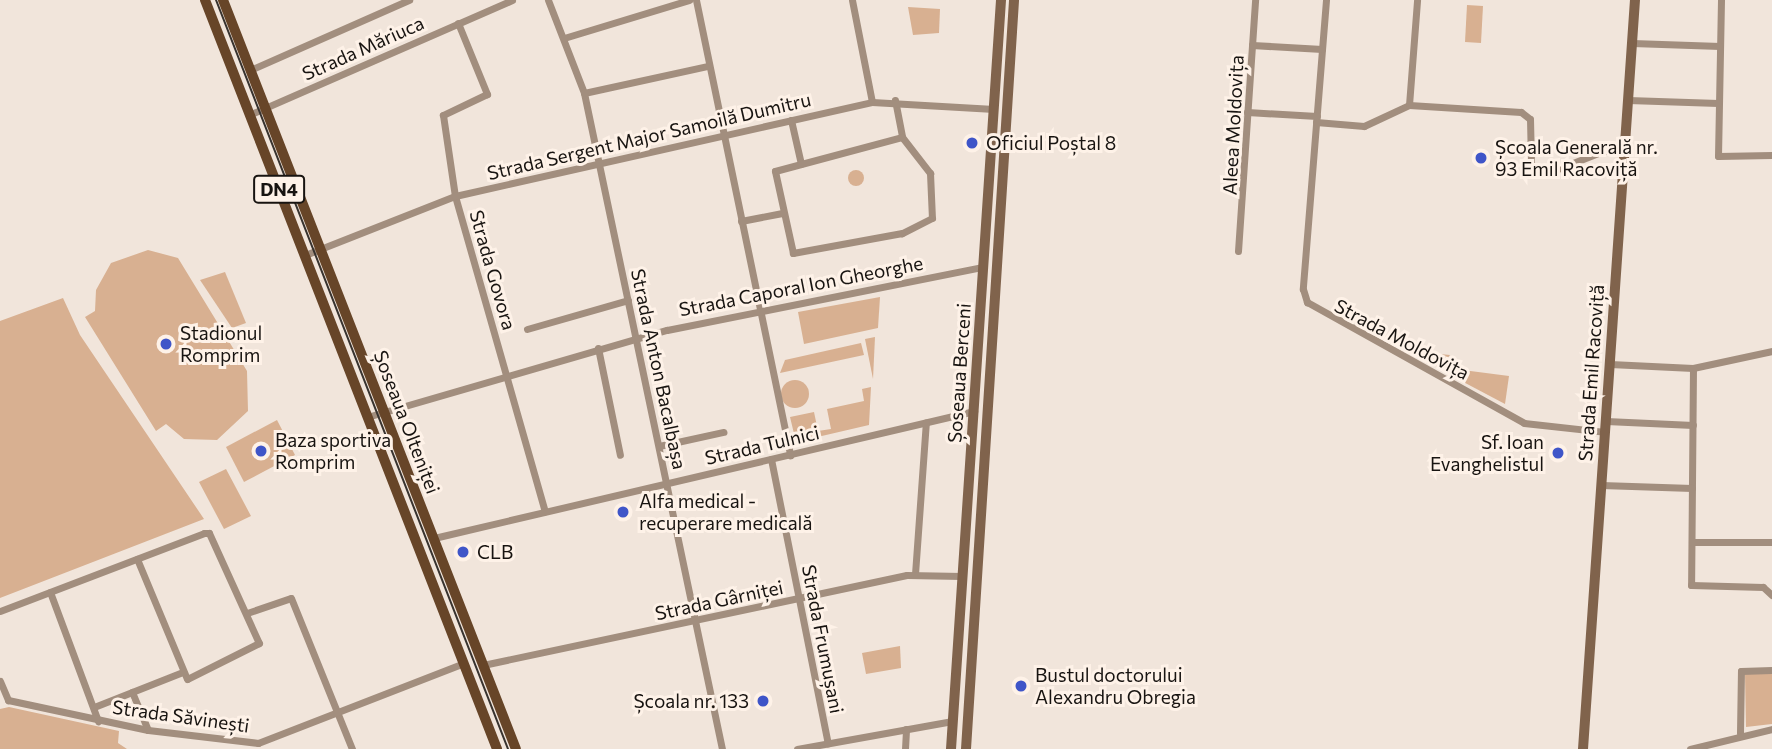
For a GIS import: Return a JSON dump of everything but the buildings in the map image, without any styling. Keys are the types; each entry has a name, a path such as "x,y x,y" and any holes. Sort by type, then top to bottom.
{"main road":[{"name":"Șoseaua Olteniței","path":"205,0 497,749"},
{"name":"Șoseaua Olteniței","path":"223,0 516,749"},
{"name":"Șoseaua Berceni","path":"951,749 1002,0"},
{"name":"Șoseaua Berceni","path":"966,749 1014,0"},
{"name":"Strada Emil Racoviță","path":"1583,749 1635,0"},
{"path":"988,197 1001,198"},
{"path":"965,532 979,532"},
{"path":"955,682 970,683"}],"street":[{"path":"250,70 393,3 409,0"},
{"name":"Strada Măriuca","path":"265,108 512,0"},
{"name":"Strada Anton Bacalbașa","path":"548,0 584,93 722,749"},
{"path":"564,38 689,0"},
{"path":"696,0 790,455"},
{"path":"852,0 872,102"},
{"name":"Aleea Moldovița","path":"1238,251 1255,0"},
{"name":"Strada Moldovița","path":"1326,0 1303,289 1307,302 1529,425 1605,432"},
{"path":"1409,105 1417,0"},
{"path":"1721,0 1718,156 1772,155"},
{"name":"Strada Govora","path":"458,23 487,94 443,115 456,196 545,511"},
{"path":"1632,43 1720,46"},
{"path":"1252,45 1322,49"},
{"path":"584,93 708,66"},
{"path":"895,100 902,137 930,173 932,218 902,233 796,254 782,213 774,173 902,137"},
{"name":"Strada Sergent Major Samoilă Dumitru","path":"305,255 456,196 872,102 895,100 994,109"},
{"path":"1628,100 1718,103"},
{"path":"1247,112 1364,126 1409,105 1525,114 1530,160 1545,174 1603,151 1624,152"},
{"path":"249,115 265,108"},
{"path":"792,120 801,164"},
{"path":"741,221 782,213"},
{"name":"Strada Caporal Ion Gheorghe","path":"367,417 636,338 758,309 983,267"},
{"path":"527,329 628,300"},
{"path":"598,348 620,455"},
{"path":"1609,364 1693,368 1772,351"},
{"path":"1693,368 1691,586 1763,587 1772,595"},
{"name":"Strada Tulnici","path":"434,538 974,411"},
{"path":"1606,421 1693,425"},
{"path":"915,574 926,422"},
{"path":"659,446 723,432"},
{"name":"Strada Frumușani","path":"771,460 828,743"},
{"path":"1601,485 1692,488"},
{"path":"0,611 209,533 247,613 291,598 352,749"},
{"path":"1692,542 1772,542"},
{"path":"137,559 183,672"},
{"name":"Strada Gârniței","path":"483,665 915,574 962,576"},
{"path":"50,592 99,720"},
{"name":"Strada Săvinești","path":"94,708 183,672 187,679 198,675 259,643 247,613"},
{"name":"Strada Săvinești","path":"0,681 8,700 148,730 263,742 464,663"},
{"path":"1740,733 1741,671 1772,670"},
{"path":"132,692 148,730"},
{"path":"797,749 953,721"},
{"path":"905,749 906,729"},
{"path":"1690,749 1740,733 1772,729"},
{"path":"1583,749 1591,749"}],"shaded area":[{"path":"1467,5 1483,6 1481,43 1465,42"},
{"path":"908,7 940,9 939,33 913,35"},
{"path":"853,170 859,170 864,178 862,184 853,186 848,181 848,175"},
{"name":"Stadionul Romprim","path":"148,250 178,258 247,371 248,411 217,440 184,439 166,424 156,431 85,317 95,311 96,290 111,263"},
{"path":"225,272 246,323 232,328 200,280"},
{"path":"880,297 878,328 804,344 798,312"},
{"path":"63,298 80,335 204,519 0,598 0,321"},
{"path":"875,337 873,379 865,339"},
{"path":"861,343 864,355 780,373 785,360"},
{"path":"1408,351 1450,355 1440,368"},
{"path":"1455,369 1509,376 1505,404 1452,376"},
{"path":"795,380 805,384 809,394 805,404 795,408 785,404 781,394 785,384"},
{"path":"871,387 869,425 796,442 790,417 814,412 818,431 831,429 827,409 864,401 862,389"},
{"name":"Baza sportiva Romprim","path":"277,420 295,455 244,482 226,447"},
{"name":"Baza sportiva Romprim","path":"226,469 251,516 224,529 199,482"},
{"path":"900,646 901,668 866,674 862,653"},
{"path":"1745,674 1772,674 1772,724 1746,727"},
{"path":"9,707 119,731 118,743 127,749 0,749 0,709"}],"tram line":[{"path":"216,0 508,749"}],"place":[{"name":"Oficiul Poștal 8","path":"972,143"},
{"name":"Școala Generală nr. 93 Emil Racoviță","path":"1481,158"},
{"name":"Stadionul Romprim","path":"166,344"},
{"name":"Baza sportiva Romprim","path":"261,451"},
{"name":"Sf. Ioan Evanghelistul","path":"1558,453"},
{"name":"Alfa medical - recuperare medicală","path":"623,512"},
{"name":"CLB","path":"463,552"},
{"name":"Bustul doctorului Alexandru Obregia","path":"1021,686"},
{"name":"Școala nr. 133","path":"763,701"}]}
